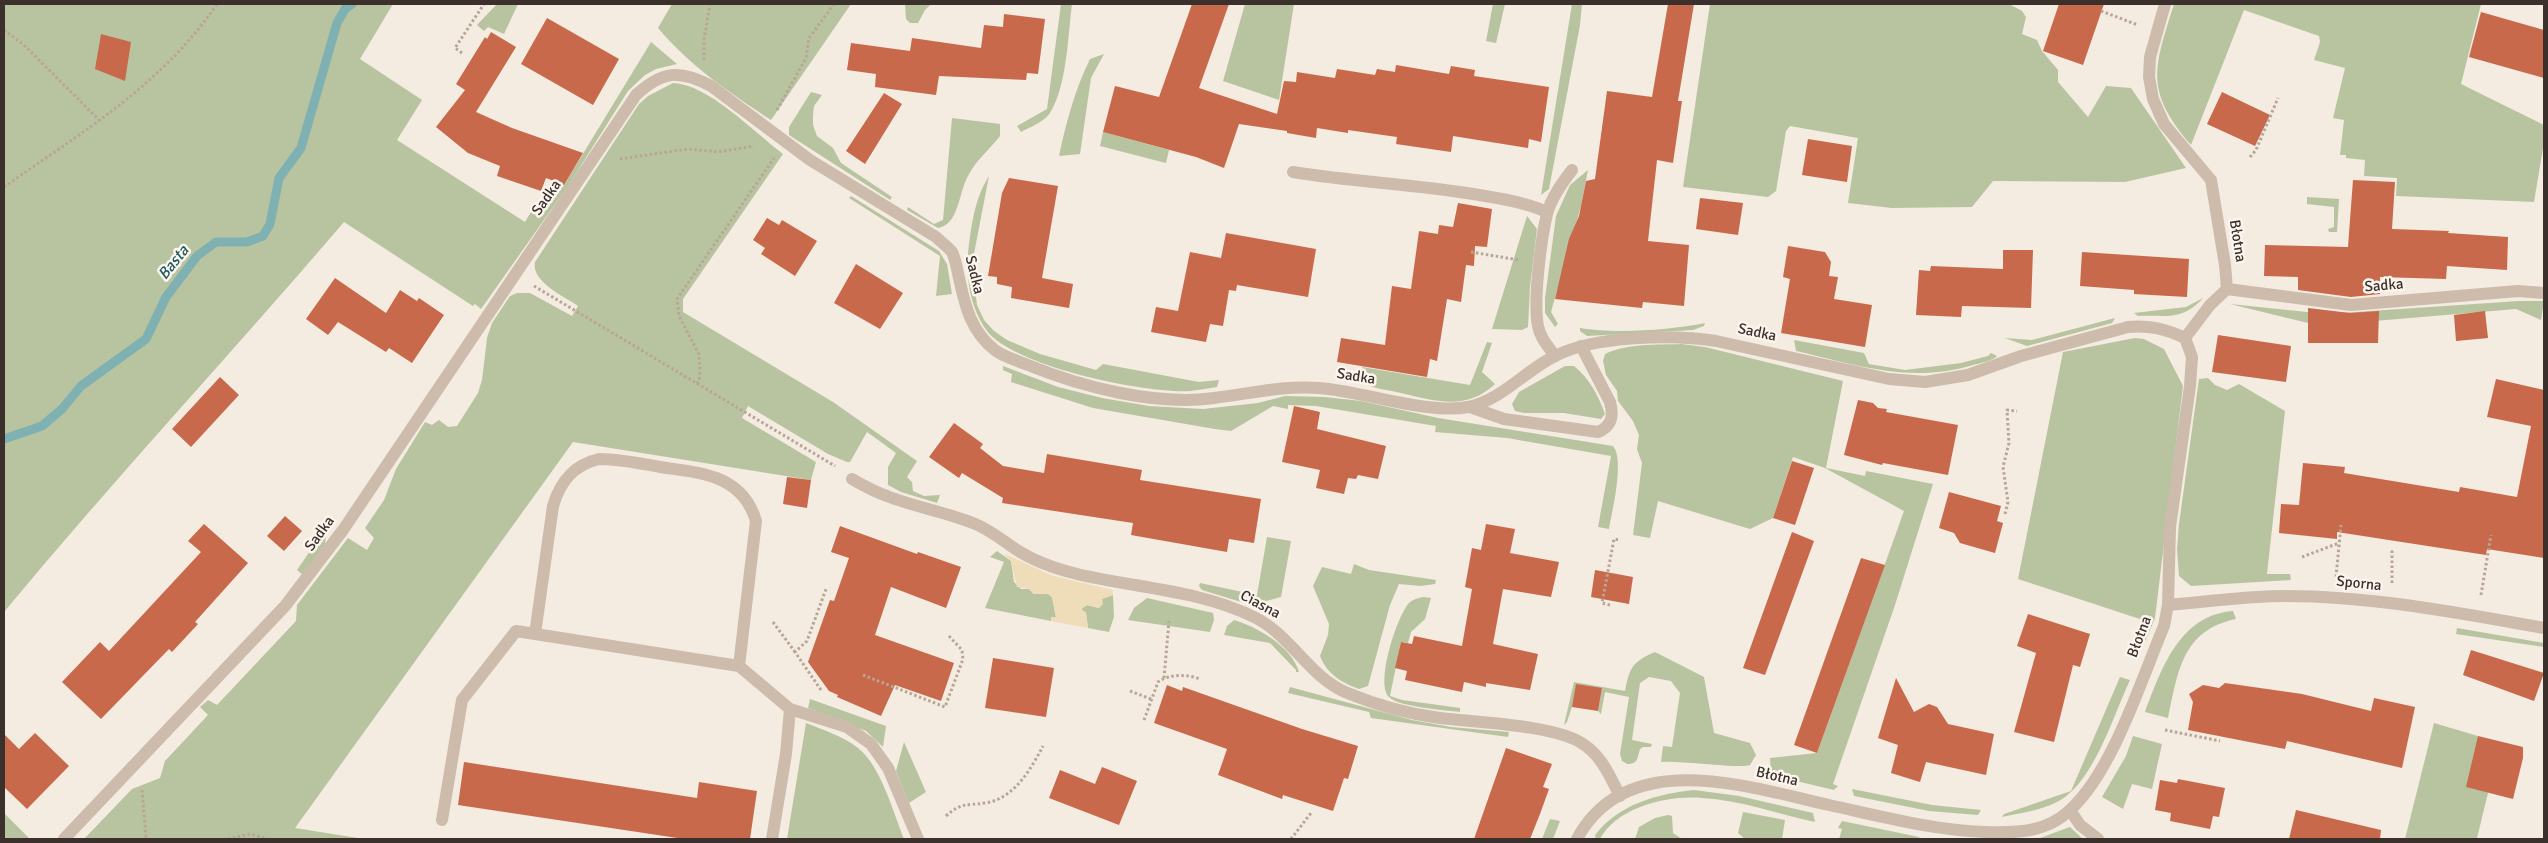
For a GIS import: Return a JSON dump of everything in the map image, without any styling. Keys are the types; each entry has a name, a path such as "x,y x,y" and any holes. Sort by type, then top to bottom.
{"street":[{"name":"Błotna","path":"2165,4 2150,57 2149,76 2153,99 2164,124 2211,180 2225,265 2227,289"},
{"name":"Sadka","path":"64,839 140,760 308,578 343,530 636,95 648,84 676,74 693,76 711,86 784,142 936,237 951,251 965,308 981,338 997,352 1047,373 1114,391 1176,399 1213,398 1282,387 1313,387 1344,390 1424,406 1451,409 1470,407 1495,395 1555,356 1581,346 1658,336 1693,337 1889,379 1925,382 1968,375 2021,356 2128,327 2165,328 2185,338"},
{"path":"1555,356 1544,341 1538,325 1538,287 1547,212 1561,183 1572,170"},
{"path":"1293,172 1338,179 1445,189 1530,204 1547,212"},
{"name":"Sadka","path":"2227,289 2351,305 2518,291 2544,293"},
{"path":"2185,338 2210,305 2227,289"},
{"name":"Błotna","path":"1577,839 1592,815 1620,796 1655,784 1677,780 1702,780 1749,787 1916,825 1968,832 2008,833 2028,831 2045,826 2070,810 2092,784 2107,757 2164,626 2168,605 2170,527 2190,386 2192,357 2185,338"},
{"path":"1470,407 1504,419 1598,432 1606,429 1610,423 1612,412 1610,402 1581,346"},
{"path":"535,634 553,506 556,495 569,474 590,461 599,459 685,470 718,478 738,490 747,499 756,521 739,666"},
{"name":"Ciasna","path":"852,479 886,496 974,523 1018,551 1076,574 1190,596 1257,618 1277,632 1330,683 1364,699 1414,713 1526,728 1582,742 1596,754 1620,796"},
{"name":"Sporna","path":"2168,605 2284,596 2326,597 2401,605 2544,628"},
{"path":"442,820 462,700 516,631 739,666 790,709 847,727 872,744 888,768 918,839"},
{"path":"772,839 786,754 790,709"},
{"path":"2070,810 2080,825 2098,839"}],"path":[{"path":"4,187 100,121 162,71 217,4"},
{"path":"462,53 455,48 484,4"},
{"path":"710,4 704,40 704,57 705,74 711,86"},
{"path":"598,154 611,158 630,159 649,153 688,149 718,152 758,145 806,58 809,38 834,4"},
{"path":"2101,11 2138,25"},
{"path":"4,30 23,44 100,121"},
{"path":"2250,157 2256,150 2278,98"},
{"path":"698,384 700,377 699,354 678,316 677,299 784,142"},
{"path":"1471,252 1514,259"},
{"path":"514,274 807,448 852,479"},
{"path":"2005,514 2008,502 2002,467 2009,443 2007,410 2017,411"},
{"path":"2336,578 2341,525"},
{"path":"2480,597 2491,535"},
{"path":"1610,605 1602,603 1614,539 1620,540"},
{"path":"2302,557 2339,543"},
{"path":"2392,549 2392,582 2397,583"},
{"path":"795,652 807,641 826,589"},
{"path":"1164,678 1169,621"},
{"path":"773,622 821,690"},
{"path":"863,675 945,707 962,659 962,650 948,635"},
{"path":"1144,720 1158,682 1164,678 1189,674 1200,679"},
{"path":"1130,691 1151,699"},
{"path":"2165,730 2220,741"},
{"path":"946,816 956,807 966,803 986,803 1002,796 1020,783 1032,767 1043,746"},
{"path":"140,760 146,839"},
{"path":"1291,839 1311,814"},
{"path":"228,839 250,834 268,839"}],"green space":[{"path":"4,4 393,4 360,59 422,100 397,140 525,222 534,207 550,203 564,185 651,42 677,64 656,69 645,75 628,91 568,186 481,309 475,304 473,306 344,222 88,513 4,612"},
{"path":"497,4 518,4 504,34 488,27 484,31 477,25"},
{"path":"672,4 851,4 771,120 697,67 658,28"},
{"path":"905,4 931,4 925,10 918,23 910,23 906,19"},
{"path":"1061,4 1072,4 1066,60 1056,102 1050,113 1041,122 1021,132 1017,126 1047,109"},
{"path":"1245,4 1294,4 1279,100 1223,81"},
{"path":"1493,4 1505,4 1496,43 1486,41"},
{"path":"1572,4 1582,4 1580,25 1549,189 1541,195"},
{"path":"1710,4 2009,4 2022,11 2026,17 2022,34 2037,40 2042,51 2058,70 2058,82 2088,117 2106,86 2131,88 2186,168 2125,182 1993,181 1972,207 1892,208 1848,203 1858,138 1790,126 1786,131 1776,191 1768,197 1683,187"},
{"path":"2174,4 2481,4 2461,84 2544,125 2544,142 2534,202 2396,196 2397,178 2364,176 2365,160 2346,158 2346,155 2340,155 2344,120 2333,118 2345,68 2314,60 2320,42 2319,36 2244,10 2191,145 2166,109 2157,78 2158,62"},
{"path":"1104,54 1091,78 1080,154 1059,156 1072,106 1085,70 1090,59"},
{"path":"673,83 687,85 716,100 783,154 683,299 683,312 833,402 917,461 907,477 912,482 913,491 924,496 940,495 937,503 901,492 888,485 888,467 896,453 867,432 850,462 847,462 828,454 748,406 742,418 816,462 811,480 573,442 295,828 364,839 84,839 132,789 160,778 165,761 208,715 200,707 208,700 217,705 296,621 297,605 348,538 367,550 374,538 365,528 384,500 396,469 425,422 432,425 439,420 448,427 457,426 478,393 482,380 487,338 492,323 510,296 517,293 530,293 572,316 578,306 543,282 535,269 535,262 639,104 648,96"},
{"path":"811,92 822,95 814,106 813,125 817,136 833,148 841,163 892,197 890,200 789,135 789,127"},
{"path":"952,118 1000,124 1000,136 971,170 965,182 958,207 950,221 945,226 938,228 907,210 908,207 934,224 943,220"},
{"path":"1103,132 1169,150 1166,163 1100,146"},
{"path":"1588,170 1581,206 1551,312 1558,324 1555,327 1545,313 1545,298 1556,216 1570,185"},
{"path":"989,176 972,264 977,305 984,320 994,331 1007,340 1040,354 1096,370 1103,364 1199,382 1219,380 1217,387 1191,391 1171,391 1114,383 1083,376 1024,356 1002,344 987,331 972,300 968,278 968,255 975,208"},
{"path":"851,196 939,251 947,264 952,294 936,296 940,256 849,198"},
{"path":"2307,197 2339,199 2337,232 2329,232 2328,229 2334,227 2334,207 2307,204"},
{"path":"1527,216 1537,229 1530,287 1528,327 1522,330 1492,329"},
{"path":"2203,298 2181,314 2138,316 2134,313 2186,307"},
{"path":"2544,301 2541,320 2516,309 2351,323 2308,323 2230,304 2326,314"},
{"path":"2115,318 2112,323 2027,346 2005,338 2032,340"},
{"path":"1705,323 1704,326 1693,330 1587,336 1580,331 1580,328 1609,331 1676,328"},
{"path":"2135,338 2144,339 2164,349 2183,386 2155,618 2145,642 2133,645 2143,620 2018,579 2063,352"},
{"path":"1794,340 1864,353 1869,364 1905,370 1961,363 1988,356 1991,353 1997,356 1986,362 1950,370 1905,373 1862,367 1796,351"},
{"path":"1487,342 1492,343 1482,372 1495,384 1473,398 1462,401 1438,401 1377,388 1363,383 1362,367 1470,385"},
{"path":"1681,344 1705,347 1843,381 1826,468 1865,476 1866,471 1933,484 1895,605 1833,784 1838,786 1834,790 1771,775 1770,758 1817,753 1904,511 1825,468 1793,457 1773,518 1750,529 1658,501 1650,538 1633,535 1642,463 1637,449 1639,435 1633,421 1618,401 1617,391 1606,375 1603,361 1605,354 1623,348 1643,345"},
{"path":"1003,366 1058,387 1102,398 1149,406 1203,409 1258,403 1285,396 1325,397 1361,401 1438,418 1613,446 1618,462 1618,473 1609,529 1598,527 1611,456 1507,438 1435,432 1436,426 1316,406 1288,405 1288,409 1273,406 1231,431 1215,429 1093,408 1011,382 1012,374 1003,370"},
{"path":"1565,366 1574,366 1589,382 1605,414 1601,419 1564,413 1524,413 1515,411 1512,404 1519,392"},
{"path":"2208,378 2215,385 2227,390 2239,384 2285,411 2267,574 2290,574 2291,580 2191,586 2179,576 2177,549 2179,524 2199,379"},
{"path":"323,532 326,535 325,544 303,575 297,570"},
{"path":"1267,537 1291,541 1281,597 1251,605 1202,590 1199,586 1200,583 1257,595"},
{"path":"997,551 1011,561 1014,582 1021,589 1029,589 1034,594 1048,594 1052,597 1056,617 1051,617 1051,621 985,608 1004,562 990,557"},
{"path":"1354,564 1369,570 1436,580 1435,584 1421,586 1399,584 1390,605 1368,686 1359,689 1347,684 1331,673 1320,656 1328,635 1329,624 1313,586 1322,567 1351,574"},
{"path":"1113,595 1114,617 1109,632 1088,628 1086,613 1081,609 1087,605 1099,608 1102,599"},
{"path":"1423,597 1431,598 1425,619 1411,632 1408,643 1401,642 1390,696 1402,700 1460,708 1460,712 1422,708 1402,703 1389,697 1385,689 1389,650 1399,621 1409,603"},
{"path":"1147,598 1213,613 1214,620 1210,632 1128,620 1134,608"},
{"path":"2233,611 2236,619 2218,625 2204,633 2193,643 2180,669 2168,718 2145,712 2166,663 2175,647 2186,634 2199,623 2214,615"},
{"path":"1234,620 1263,633 1282,646 1295,663 1299,672 1296,672 1270,643 1224,635 1227,626"},
{"path":"2457,628 2544,643 2544,647 2456,634"},
{"path":"1655,652 1704,677 1714,733 1750,743 1756,755 1750,765 1735,766 1661,762 1663,746 1672,747 1680,693 1671,681 1649,677 1640,683 1632,740 1652,744 1651,747 1640,749 1633,763 1627,764 1622,761 1620,754 1629,697 1605,692 1601,714 1598,711 1602,688 1572,707 1567,722 1564,725 1574,682 1625,691 1633,666 1641,659"},
{"path":"2120,677 2130,680 2100,749 2080,782 2071,791"},
{"path":"1290,687 1412,720 1451,727 1509,732 1508,737 1371,718 1369,712 1288,693"},
{"path":"810,699 886,726 883,747 866,731 808,708"},
{"path":"806,723 846,740 866,756 886,790 904,839 787,839"},
{"path":"2434,723 2478,736 2488,793 2477,838 2481,839 2405,839"},
{"path":"2133,736 2162,744 2152,789 2132,784 2123,809 2102,797 2126,756"},
{"path":"904,742 926,792 909,803 896,771"},
{"path":"1852,789 1932,805 1981,810 1978,815 1929,811 1854,796"},
{"path":"1694,790 1739,796 1813,813 1815,822 1730,801 1702,798 1674,799 1659,801 1631,811 1608,828 1600,839 1596,839 1595,835 1605,824 1627,808 1666,794"},
{"path":"2071,791 2049,806 2002,817 2004,814"},
{"path":"1743,812 1785,820 1782,839 1745,839 1738,833"},
{"path":"4,813 30,839 4,839"},
{"path":"1672,816 1673,833 1682,839 1635,839 1639,827 1655,818"},
{"path":"1550,819 1560,821 1553,839 1542,839"},
{"path":"1842,821 1919,837 1920,839 1839,839 1842,829 1838,828"},
{"path":"2070,827 2083,839 2040,839 2040,838"}],"sand":[{"path":"1003,553 1053,576 1113,590 1113,595 1102,599 1103,604 1099,608 1087,605 1081,609 1086,613 1088,628 1051,621 1051,617 1056,617 1052,597 1048,594 1034,594 1029,589 1017,587 1011,561"}],"building":[{"path":"1192,4 1229,4 1199,88 1277,114 1284,81 1296,82 1297,72 1335,78 1337,69 1375,75 1377,69 1395,72 1396,65 1449,74 1451,66 1475,70 1474,76 1549,87 1541,142 1529,139 1528,148 1453,136 1451,152 1396,144 1397,137 1348,130 1348,133 1317,128 1316,138 1287,133 1287,131 1239,124 1224,168 1196,157 1103,132 1115,86 1159,97"},
{"path":"1668,4 1694,4 1678,101 1682,101 1673,163 1657,160 1648,241 1689,245 1684,306 1643,302 1642,308 1555,299 1569,239 1579,216 1586,181 1595,179 1607,91 1652,97"},
{"path":"2059,4 2104,4 2083,65 2043,51"},
{"path":"2481,12 2544,30 2544,78 2469,57"},
{"path":"1004,14 1045,19 1038,74 1027,73 1026,80 939,76 936,95 875,87 876,74 847,70 851,43 910,51 912,38 981,48 984,25 1003,27"},
{"path":"547,18 619,59 593,105 521,64"},
{"path":"491,32 516,47 476,112 512,128 583,153 564,185 546,178 541,191 497,176 500,166 468,153 436,127 465,90 456,84 485,37 487,39"},
{"path":"101,34 131,42 125,81 95,69"},
{"path":"2222,92 2270,115 2255,146 2207,124"},
{"path":"884,93 902,104 865,164 846,151"},
{"path":"1808,139 1852,146 1847,182 1802,175"},
{"path":"1009,178 1058,186 1042,278 1073,284 1069,308 1011,298 1012,287 997,284 997,277 988,276 1002,193"},
{"path":"2353,180 2395,182 2392,229 2449,231 2448,233 2508,237 2507,270 2447,266 2446,279 2380,277 2380,294 2351,297 2298,290 2298,277 2264,276 2265,245 2348,247"},
{"path":"1700,198 1743,203 1738,235 1696,229"},
{"path":"1458,203 1492,209 1487,247 1475,246 1474,266 1466,265 1461,302 1447,299 1437,361 1430,359 1427,377 1337,362 1341,338 1385,345 1392,286 1411,289 1419,231 1438,234 1439,225 1453,227"},
{"path":"767,218 779,225 782,220 817,241 795,276 761,254 765,248 753,240"},
{"path":"1226,233 1316,249 1308,297 1237,285 1236,291 1229,290 1223,326 1210,324 1206,342 1151,332 1156,307 1178,311 1190,252 1221,258"},
{"path":"1788,246 1825,252 1831,262 1829,276 1838,277 1834,299 1872,305 1865,347 1781,333 1790,279 1783,277"},
{"path":"2003,250 2033,250 2031,308 1962,306 1961,317 1916,315 1919,270 1930,271 1931,266 2003,269"},
{"path":"2082,252 2189,259 2187,297 2134,294 2134,290 2080,286"},
{"path":"856,264 903,293 880,329 834,303"},
{"path":"335,278 386,313 400,290 417,301 419,298 444,315 412,363 389,348 386,352 338,322 328,335 306,319"},
{"path":"2308,308 2350,313 2379,311 2378,343 2308,343"},
{"path":"2485,311 2488,338 2456,341 2454,315"},
{"path":"2218,335 2291,346 2286,382 2212,372"},
{"path":"220,377 239,395 191,447 172,429"},
{"path":"2496,379 2544,390 2544,558 2487,549 2486,555 2337,532 2337,539 2279,533 2281,504 2299,505 2303,463 2345,467 2344,473 2459,492 2460,487 2517,497 2531,426 2487,417"},
{"path":"1858,400 1873,403 1878,408 1887,409 1886,412 1958,425 1948,475 1883,463 1882,465 1844,455"},
{"path":"1294,406 1320,412 1317,429 1386,446 1378,479 1358,475 1356,479 1348,478 1344,494 1316,488 1320,470 1282,462"},
{"path":"954,423 983,444 980,448 1003,466 1044,473 1047,454 1142,470 1140,480 1261,499 1254,543 1229,539 1227,552 1131,535 1133,523 1002,503 1003,498 962,473 959,478 929,457"},
{"path":"1792,461 1814,468 1795,525 1773,518"},
{"path":"787,477 811,480 807,508 783,504"},
{"path":"1949,492 2001,506 1997,521 2003,523 1995,553 1960,543 1954,533 1939,528"},
{"path":"285,516 302,531 284,551 267,536"},
{"path":"204,524 248,563 195,622 198,624 172,652 169,649 101,719 62,682 100,642 109,651 201,552 188,541"},
{"path":"1486,524 1515,529 1510,553 1559,562 1551,597 1503,589 1493,644 1538,654 1530,690 1486,683 1486,687 1464,682 1462,692 1405,680 1407,671 1395,668 1401,642 1412,644 1414,636 1462,646 1472,589 1465,587 1472,548 1481,550"},
{"path":"840,526 917,554 918,552 961,567 946,608 891,587 875,635 954,663 941,701 895,685 881,716 837,697 838,695 829,691 808,662 830,600 834,601 849,558 831,552"},
{"path":"1792,532 1814,541 1765,675 1743,668"},
{"path":"1861,558 1885,565 1817,753 1794,745"},
{"path":"1595,570 1633,577 1629,604 1591,597"},
{"path":"2028,614 2090,634 2080,667 2073,665 2054,742 2014,732 2036,653 2017,646"},
{"path":"2471,650 2544,673 2534,701 2463,675"},
{"path":"993,658 1054,668 1046,717 985,708"},
{"path":"1896,678 1914,712 1929,704 1937,707 1948,724 1994,734 1986,775 1926,762 1920,782 1891,773 1898,745 1878,738"},
{"path":"2225,683 2302,694 2371,711 2374,698 2415,707 2402,768 2287,741 2285,749 2188,730 2193,702 2189,694 2203,685 2219,688"},
{"path":"1576,684 1602,688 1598,711 1572,707"},
{"path":"1167,685 1182,691 1183,687 1302,729 1358,746 1348,779 1344,778 1333,811 1283,795 1282,799 1218,775 1227,749 1154,723"},
{"path":"35,733 69,766 27,809 4,787 4,734 19,749"},
{"path":"2478,736 2523,747 2523,758 2513,799 2466,787"},
{"path":"1506,748 1552,764 1543,787 1549,789 1530,839 1474,839"},
{"path":"464,762 697,798 699,782 757,791 750,839 684,839 458,805"},
{"path":"1102,767 1137,781 1119,825 1049,798 1060,770 1095,784"},
{"path":"2178,779 2225,788 2219,817 2213,816 2210,829 2170,821 2171,813 2155,810 2160,780 2177,783"},
{"path":"2296,810 2381,830 2380,839 2289,839"}],"waterway":[{"name":"Basta","path":"4,439 42,426 62,409 81,386 146,339 166,297 197,256 216,242 247,242 263,236 270,224 279,178 301,148 337,23 345,9 352,4"}]}
